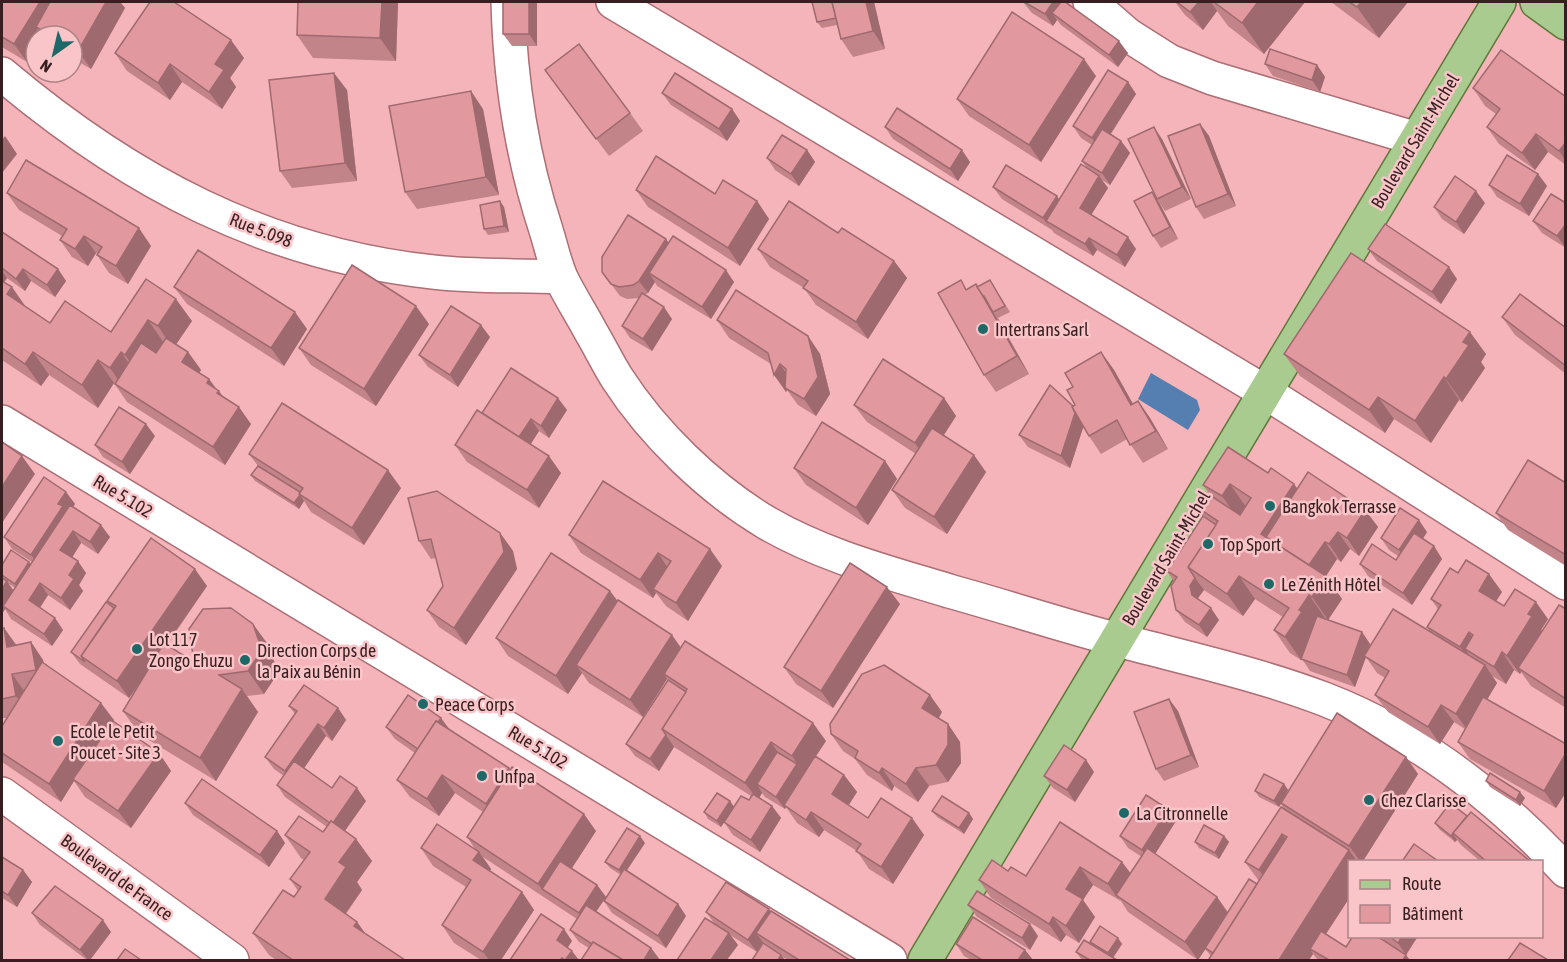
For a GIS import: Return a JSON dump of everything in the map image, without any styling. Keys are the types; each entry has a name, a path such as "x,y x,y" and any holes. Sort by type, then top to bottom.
{"main road":[{"name":"Boulevard Saint-Michel","path":"925,960 1499,2"},
{"path":"1537,2 1566,23"}],"street":[{"path":"508,2 513,76 526,151 538,207 561,277 617,378 669,443 701,474 764,521 796,538 869,567 1117,640 1256,676 1326,699 1427,750 1490,797 1543,846 1566,871"},
{"path":"613,2 1265,392 1566,583"},
{"path":"1090,2 1128,34 1169,61 1212,78 1417,139"},
{"name":"Rue 5.098","path":"2,74 42,108 119,162 238,224 282,240 332,254 434,272 561,277"},
{"name":"Rue 5.102","path":"2,422 890,960"},
{"name":"Boulevard de France","path":"2,794 232,960"}],"water":[{"path":"1151,373 1197,400 1200,410 1188,430 1138,399"}],"building":[{"path":"2,2 40,2 26,24 24,24 14,44 2,37"},
{"path":"50,2 106,2 84,40 84,24 38,24"},
{"path":"150,2 174,2 231,40 215,64 224,70 209,92 170,64 158,83 115,53"},
{"path":"298,2 382,2 380,38 297,35"},
{"path":"503,2 529,2 529,34 503,34"},
{"path":"812,2 832,2 836,18 817,22"},
{"path":"832,2 866,2 873,31 841,39"},
{"path":"1024,2 1053,2 1045,14"},
{"path":"1061,2 1065,2 1119,41 1109,55 1052,13"},
{"path":"1177,2 1199,2 1190,12"},
{"path":"1214,2 1258,2 1242,23"},
{"path":"1349,2 1361,2 1357,7"},
{"path":"1012,12 1084,59 1029,145 957,99"},
{"path":"579,44 630,113 596,139 545,70"},
{"path":"1270,49 1317,65 1312,80 1265,64"},
{"path":"1501,50 1566,97 1566,142 1559,151 1536,134 1522,153 1487,127 1500,109 1473,88"},
{"path":"1108,70 1128,82 1092,138 1073,126"},
{"path":"334,73 345,163 280,171 269,80"},
{"path":"675,73 732,109 719,129 662,93"},
{"path":"471,91 486,177 405,192 389,106"},
{"path":"897,108 962,150 950,169 885,127"},
{"path":"1200,124 1228,194 1196,207 1168,136"},
{"path":"1154,127 1182,187 1157,199 1128,139"},
{"path":"1102,129 1121,141 1102,173 1082,161"},
{"path":"782,135 807,150 791,174 767,158"},
{"path":"1507,155 1538,174 1520,204 1489,185"},
{"path":"656,156 715,194 723,180 757,201 728,248 636,190"},
{"path":"26,160 139,228 116,266 97,255 102,247 84,236 75,249 60,240 67,229 7,193"},
{"path":"1081,164 1099,176 1080,208 1128,237 1117,255 1089,238 1085,244 1046,221"},
{"path":"1006,165 1057,196 1043,218 993,187"},
{"path":"1455,176 1476,191 1456,222 1434,207"},
{"path":"1152,192 1170,227 1153,236 1134,201"},
{"path":"1551,194 1566,203 1566,224 1557,236 1533,221"},
{"path":"500,201 504,226 484,229 480,205"},
{"path":"789,201 838,233 842,228 894,261 856,322 803,288 808,281 758,249"},
{"path":"628,215 666,239 639,281 633,285 619,287 611,284 602,272 602,257"},
{"path":"1385,224 1449,267 1432,292 1368,249"},
{"path":"2,232 58,269 47,285 23,269 16,279 2,268"},
{"path":"673,236 726,270 702,307 649,273"},
{"path":"198,250 295,312 271,348 174,287"},
{"path":"1351,253 1470,332 1463,342 1469,345 1446,379 1444,377 1415,421 1378,397 1369,410 1284,354"},
{"path":"352,265 416,306 364,389 299,348"},
{"path":"146,279 176,299 158,326 148,320 125,355 121,352 110,368 98,360 82,385 33,352 25,364 2,348 2,281 12,287 7,294 50,323 65,301 111,332"},
{"path":"961,280 966,290 976,284 1017,356 984,375 938,293"},
{"path":"990,280 1005,306 993,312 977,287"},
{"path":"736,290 808,336 818,377 804,399 785,388 786,369 780,364 774,375 768,353 717,320"},
{"path":"642,293 664,307 643,339 622,326"},
{"path":"1520,294 1566,328 1566,366 1502,317"},
{"path":"451,306 481,325 450,375 419,355"},
{"path":"166,338 188,352 182,362 209,379 207,383 219,391 217,393 239,407 213,447 115,384 141,343 156,353"},
{"path":"1101,352 1131,405 1138,401 1156,431 1130,445 1117,420 1089,436 1072,407 1075,405 1067,390 1073,387 1065,373"},
{"path":"883,359 944,398 915,443 854,405"},
{"path":"511,368 558,398 541,426 531,419 519,437 482,413"},
{"path":"1050,385 1073,406 1075,413 1061,456 1019,435"},
{"path":"282,403 388,470 352,528 299,494 303,488 249,454"},
{"path":"119,407 146,424 122,462 95,445"},
{"path":"477,410 549,456 527,490 455,445"},
{"path":"822,422 885,461 856,508 794,468"},
{"path":"932,428 974,455 934,517 892,490"},
{"path":"2,442 22,456 2,487"},
{"path":"1228,447 1268,473 1271,468 1294,484 1261,534 1326,576 1312,597 1309,595 1299,610 1302,612 1285,637 1274,630 1289,608 1239,576 1227,594 1188,567 1218,521 1195,506 1205,492 1240,515 1251,498 1230,484 1222,496 1203,485"},
{"path":"1528,460 1566,483 1566,555 1496,513"},
{"path":"258,466 300,492 294,503 251,475"},
{"path":"1308,472 1365,510 1347,538 1338,532 1329,544 1325,542 1309,565 1266,537"},
{"path":"44,477 66,492 58,504 63,506 31,555 4,537"},
{"path":"603,481 710,549 676,603 653,589 671,561 658,553 640,580 569,535"},
{"path":"437,491 500,533 504,552 454,628 427,610 443,586 431,539 419,541 408,498"},
{"path":"70,505 101,525 90,542 73,531 60,550 78,561 69,575 74,579 61,598 40,583 29,600 55,618 44,634 3,606"},
{"path":"1400,508 1419,520 1399,550 1381,538"},
{"path":"1203,516 1216,525 1188,567 1195,578 1190,586 1192,595 1211,608 1199,625 1176,610 1171,586 1177,577 1167,571"},
{"path":"1414,533 1434,546 1403,593 1360,564 1372,544 1396,560"},
{"path":"151,538 195,569 117,681 81,656 116,606 107,601"},
{"path":"11,550 29,562 15,584 2,575 2,565"},
{"path":"551,553 610,591 556,676 496,638"},
{"path":"1466,560 1489,574 1479,591 1504,606 1515,589 1536,602 1528,614 1532,616 1507,656 1502,652 1494,667 1465,649 1473,635 1469,632 1460,647 1427,627 1441,605 1431,599 1450,568 1458,573"},
{"path":"850,563 887,587 821,691 784,667"},
{"path":"2,578 7,581 2,589"},
{"path":"618,600 672,635 630,700 576,665"},
{"path":"106,602 114,608 81,656 85,662 71,652"},
{"path":"1559,605 1566,609 1566,699 1518,668"},
{"path":"231,608 253,624 262,650 248,671 219,675 242,689 200,758 123,711 164,643 194,662 189,629 203,609"},
{"path":"1393,609 1485,665 1456,714 1441,705 1428,727 1375,695 1389,671 1364,656"},
{"path":"1317,616 1362,632 1347,675 1301,659"},
{"path":"4,628 7,647 31,642 36,670 12,674 16,696 2,699 2,629"},
{"path":"685,641 813,723 792,756 771,742 745,783 662,729 687,689 664,674"},
{"name":"Ecole le Petit Poucet - Site 3","path":"42,662 101,703 49,784 2,753 2,726"},
{"path":"884,665 930,695 922,708 948,724 948,745 936,765 916,768 906,784 882,768 879,773 855,758 858,751 831,734 830,724 862,674"},
{"path":"668,680 686,692 662,729 666,735 650,759 626,744"},
{"path":"304,685 338,708 324,728 318,724 285,771 265,757 297,711 289,706"},
{"path":"408,695 441,718 438,722 436,721 418,749 386,727"},
{"path":"1483,697 1566,744 1566,753 1544,791 1458,742"},
{"path":"1169,699 1191,755 1156,769 1134,712"},
{"path":"1337,713 1406,757 1349,846 1281,803"},
{"path":"113,721 159,753 118,811 73,779"},
{"path":"436,721 509,768 486,804 442,775 427,799 397,780"},
{"path":"1064,745 1086,760 1067,790 1044,776"},
{"path":"777,752 797,764 776,797 757,784"},
{"path":"815,756 844,775 832,794 868,818 881,798 912,818 881,867 856,851 861,844 811,812 806,820 784,805"},
{"path":"294,761 332,788 340,776 357,788 333,823 277,785"},
{"path":"512,767 584,814 538,884 467,837"},
{"path":"1490,773 1520,792 1516,800 1486,781"},
{"path":"1264,774 1284,784 1274,801 1255,791"},
{"path":"202,779 277,831 260,855 185,803"},
{"path":"717,793 730,801 717,821 704,812"},
{"path":"753,794 772,806 751,840 724,822 741,796 749,800"},
{"path":"1146,795 1168,809 1142,850 1120,836"},
{"path":"942,796 969,813 959,828 932,811"},
{"path":"1450,803 1467,816 1451,836 1435,823"},
{"path":"1281,807 1349,850 1279,960 1211,960 1209,959 1287,837 1282,834 1259,870 1245,862"},
{"path":"1471,812 1529,860 1485,860 1453,833"},
{"path":"299,816 323,832 331,821 356,839 339,862 346,867 325,899 357,922 354,926 405,960 293,960 253,933 283,890 294,897 301,887 290,879 310,852 285,835"},
{"path":"1060,822 1122,862 1108,884 1080,867 1066,889 1083,899 1066,926 1053,917 1049,924 979,880 992,860 1008,871 1011,867 1026,876"},
{"path":"437,824 479,852 473,860 522,892 483,952 442,925 471,880 421,848"},
{"path":"1204,825 1224,836 1215,853 1195,842"},
{"path":"627,828 640,836 619,870 605,862"},
{"path":"1414,844 1437,860 1403,860"},
{"path":"1147,848 1217,897 1185,942 1116,895"},
{"path":"2,857 23,870 8,895 2,891"},
{"path":"560,861 597,885 579,913 542,889"},
{"path":"624,869 678,904 658,936 604,901"},
{"path":"1249,879 1257,884 1213,953 1205,948"},
{"path":"726,882 769,909 748,940 706,912"},
{"path":"55,886 103,920 80,950 32,913"},
{"path":"977,891 1030,924 1022,938 968,905"},
{"path":"586,905 651,948 644,960 623,960 570,930"},
{"path":"771,911 850,960 799,960 756,933"},
{"path":"541,914 564,929 557,940 572,951 565,960 562,958 560,960 510,960"},
{"path":"973,917 1025,950 1018,960 982,960 956,944"},
{"path":"705,918 729,933 711,960 677,960"},
{"path":"1100,926 1118,938 1108,953 1090,942"},
{"path":"1321,931 1346,947 1352,938 1380,938 1406,955 1403,960 1329,960 1310,949"},
{"path":"1392,938 1401,938 1398,943"},
{"path":"1084,940 1117,960 1090,960 1076,952"},
{"path":"593,942 623,960 581,960"},
{"path":"763,943 781,955 778,960 752,960"},
{"path":"1520,943 1548,960 1508,960"},
{"path":"125,949 141,960 117,960"}],"place":[{"name":"Intertrans Sarl","path":"983,329"},
{"name":"Bangkok Terrasse","path":"1270,506"},
{"name":"Top Sport","path":"1208,544"},
{"name":"Le Zénith Hôtel","path":"1269,584"},
{"name":"Lot 117 Zongo Ehuzu","path":"137,649"},
{"name":"Direction Corps de la Paix au Bénin","path":"245,660"},
{"name":"Peace Corps","path":"423,704"},
{"name":"Ecole le Petit Poucet - Site 3","path":"58,741"},
{"name":"Unfpa","path":"482,776"},
{"name":"Chez Clarisse","path":"1369,800"},
{"name":"La Citronnelle","path":"1124,813"}]}
